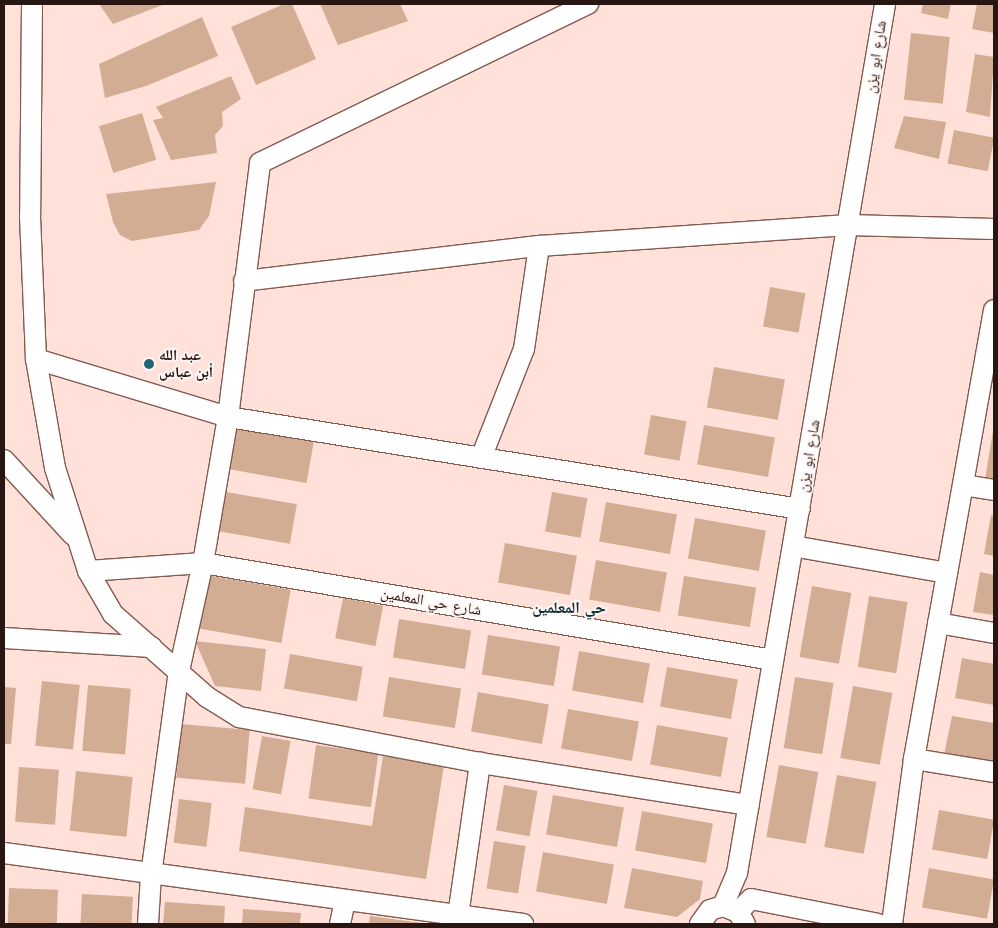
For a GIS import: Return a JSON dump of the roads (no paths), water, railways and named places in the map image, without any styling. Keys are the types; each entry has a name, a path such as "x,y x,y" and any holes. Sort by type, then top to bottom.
{"street":[{"path":"32,4 30,216 36,359 55,468 88,571 113,614 207,697 239,717 480,763 749,805"},
{"path":"148,924 151,875 179,671 203,563 228,417 260,163 588,4"},
{"name":"شارع ابو يزن","path":"736,914 737,873 885,4"},
{"path":"244,281 539,246 848,226 994,229"},
{"path":"481,458 524,350 539,246"},
{"path":"892,924 914,759 994,318"},
{"path":"36,359 228,417 800,509"},
{"path":"4,460 78,540"},
{"path":"963,485 994,490"},
{"path":"793,546 947,573"},
{"name":"شارع حي المعلمين","path":"88,571 203,563 773,660"},
{"path":"938,623 994,633"},
{"path":"4,638 152,648"},
{"path":"914,759 994,772"},
{"path":"458,916 480,763"},
{"path":"4,853 151,875 519,924"},
{"path":"700,924 710,910 736,914 751,900 878,924"},
{"path":"340,924 345,901"}],"place":[{"name":"عبد الله أبن عباس","path":"149,364"}],"district":[{"name":"حي المعلمين","path":"569,608"}]}
